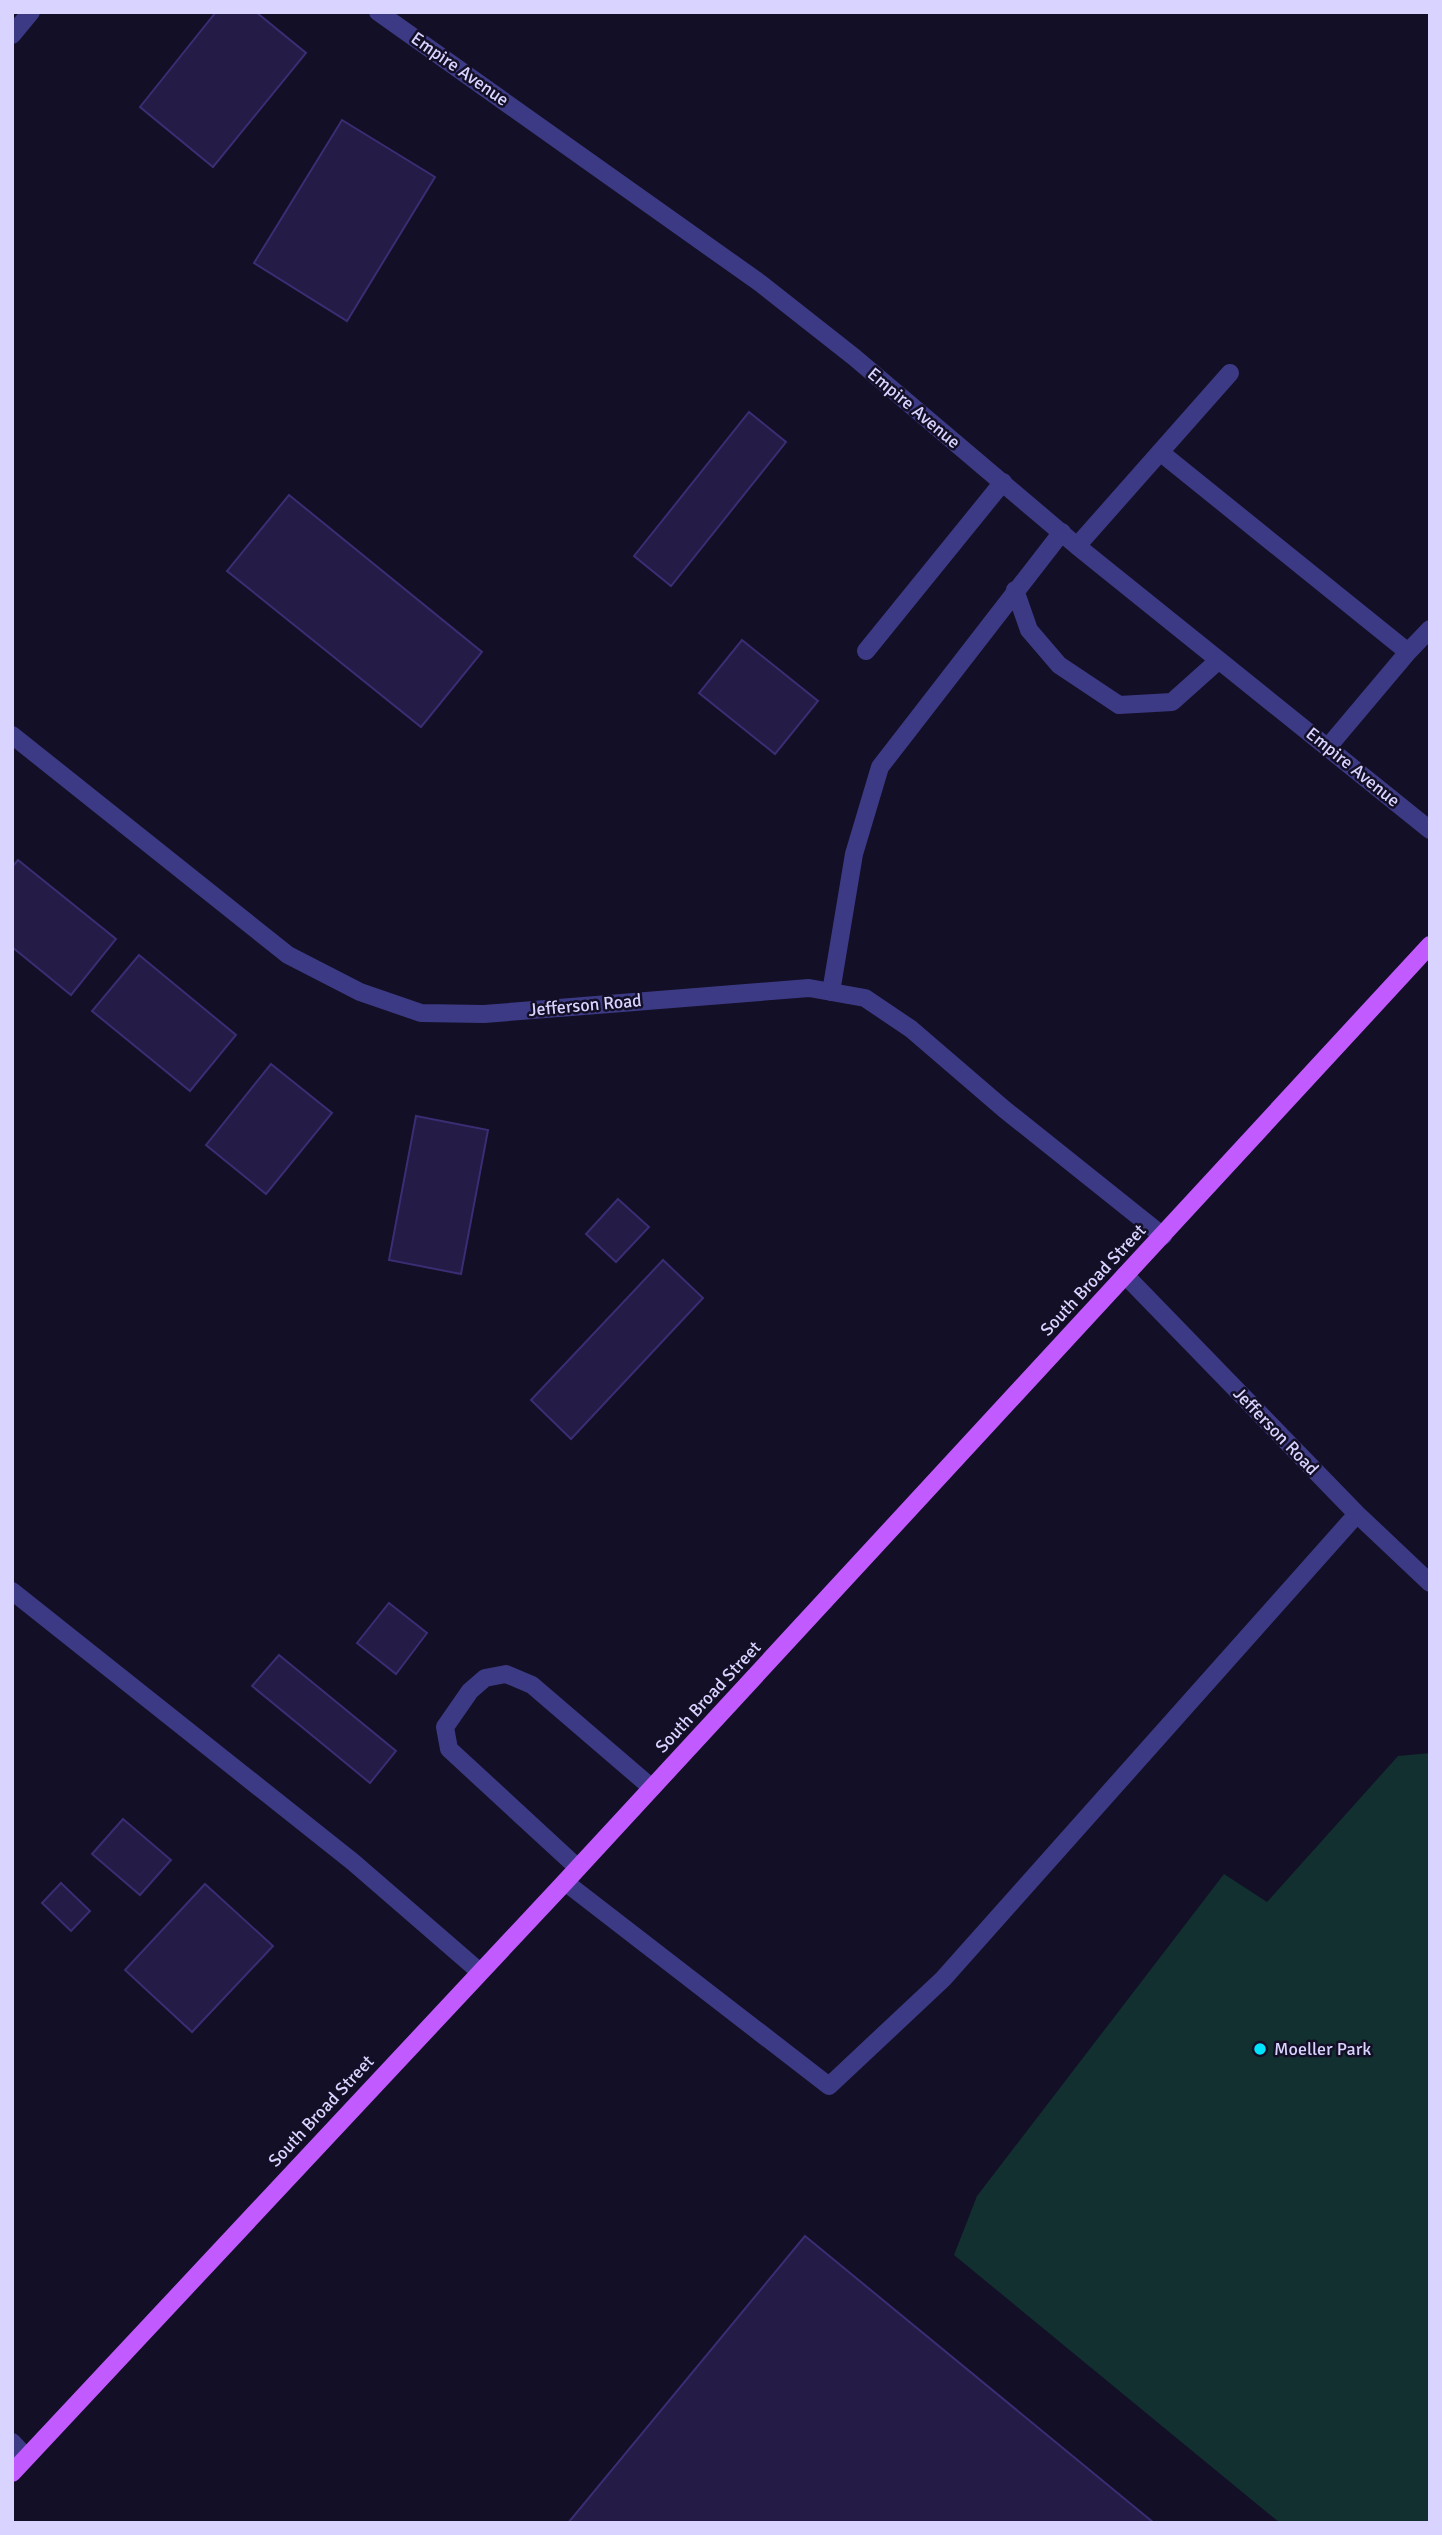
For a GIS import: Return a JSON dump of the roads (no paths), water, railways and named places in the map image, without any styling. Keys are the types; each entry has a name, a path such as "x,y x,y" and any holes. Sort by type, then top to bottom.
{"main road":[{"name":"South Broad Street","path":"12,2473 578,1868 1430,945"}],"street":[{"path":"12,35 31,12"},
{"name":"Empire Avenue","path":"379,12 760,283 854,357 1077,545 1430,830"},
{"path":"1077,545 1230,373"},
{"path":"1160,452 1408,652"},
{"path":"866,651 1003,482"},
{"path":"831,992 854,854 880,767 1062,532"},
{"path":"1015,590 1029,630 1059,665 1119,705 1172,702 1219,660"},
{"path":"1328,747 1430,629"},
{"name":"Jefferson Road","path":"12,735 288,955 360,992 421,1013 484,1014 809,988 865,998 911,1029 1004,1109 1163,1236"},
{"name":"Jefferson Road","path":"1125,1275 1357,1514 1428,1578"},
{"path":"565,1882 829,2087 943,1979 1357,1514"},
{"path":"12,1591 353,1861 480,1972"},
{"path":"578,1868 449,1749 445,1727 470,1691 485,1678 506,1674 532,1685 652,1788"},
{"path":"12,2442 26,2457"}],"place":[{"name":"Moeller Park","path":"1260,2049"}]}
